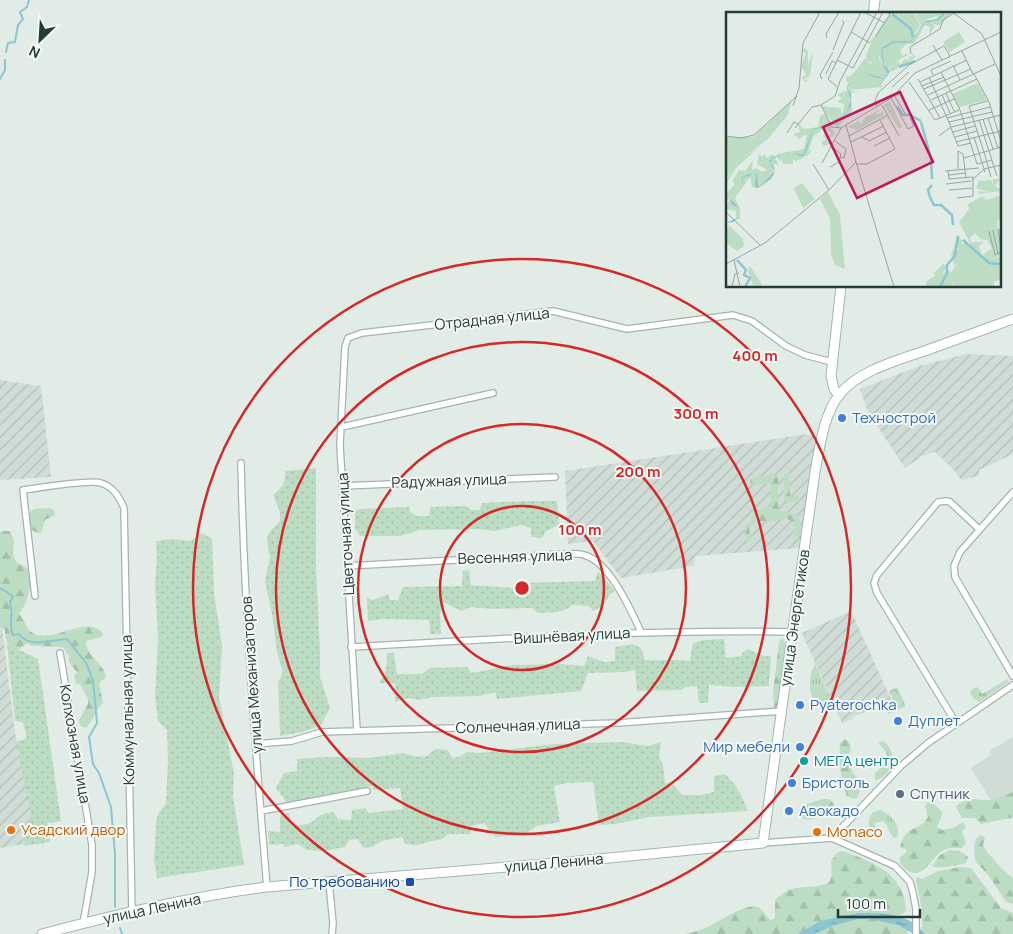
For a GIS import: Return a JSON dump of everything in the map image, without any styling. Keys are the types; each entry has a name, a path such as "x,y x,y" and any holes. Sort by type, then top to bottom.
{"street":[{"path":"841,288 832,362 832,383 839,396 850,384 874,370 1013,319"},
{"name":"Отрадная улица","path":"348,338 362,333 553,312 627,328 733,315 752,321 786,346 805,355 832,362"},
{"name":"Цветочная улица","path":"348,338 340,445 357,730"},
{"path":"342,427 493,392"},
{"name":"улица Энергетиков","path":"763,843 817,461 826,424 839,396"},
{"name":"улица Механизаторов","path":"240,462 242,526 267,887"},
{"name":"Радужная улица","path":"343,486 555,477"},
{"name":"Коммунальная улица","path":"35,596 23,490 96,482 110,487 118,496 124,508 132,912"},
{"path":"1013,492 979,529 956,559 954,566 955,577 1013,676"},
{"path":"956,722 877,593 874,583 877,575 938,502 950,502 979,529"},
{"name":"Весенняя улица","path":"348,566 564,554 585,555 600,565 616,583 628,603 641,632"},
{"name":"Вишнёвая улица","path":"351,647 641,632 717,630 792,632"},
{"name":"Колхозная улица","path":"60,653 92,844 92,872 83,924"},
{"path":"916,934 916,909 910,882 900,870 888,862 832,838 901,766 928,742 1013,685"},
{"name":"Солнечная улица","path":"256,744 292,741 322,732 618,723 782,711"},
{"path":"261,811 367,790"},
{"name":"улица Ленина","path":"47,933 132,912 239,890 832,838"},
{"path":"329,882 332,934"}],"shaded area":[{"path":"967,354 1013,356 1013,454 979,470 979,476 961,480 953,469 935,452 922,456 905,468 868,412 860,389 919,366"},
{"path":"0,380 41,386 51,477 0,480"},
{"path":"806,434 814,436 814,448 800,548 695,556 694,566 621,578 593,541 568,544 565,471"},
{"path":"0,611 15,732 38,842 0,848"},
{"path":"851,611 892,701 842,723 802,633"},
{"path":"1013,737 1013,796 995,807 971,768 992,754 990,751"}],"green space":[{"path":"316,468 316,568 320,677 330,708 321,725 303,732 280,736 278,682 283,672 277,652 265,581 270,557 267,541 268,534 280,521 280,512 273,495 283,484 285,471"},
{"path":"789,473 790,496 799,496 799,502 784,502 784,474"},
{"path":"773,474 778,478 778,510 799,516 801,525 800,536 798,538 795,537 794,523 786,518 775,521 757,521 749,527 751,541 747,541 744,527 750,522 754,510 771,506 770,483 751,485 750,479"},
{"path":"557,501 559,525 546,531 542,538 531,537 531,528 521,525 495,531 478,529 419,530 401,536 360,536 355,528 355,511 361,509 409,507 410,512 417,516 429,516 430,507 465,506 472,510 480,510 482,503"},
{"path":"49,508 54,510 55,515 45,520 41,533 37,533 31,529 29,523 30,512 34,509"},
{"path":"10,531 14,540 13,554 16,562 28,569 30,574 29,592 19,614 30,631 38,635 48,636 87,627 95,628 103,633 102,637 86,641 88,651 102,667 106,677 99,683 103,703 86,728 80,726 79,720 88,704 88,699 80,684 76,684 74,676 77,672 63,647 32,646 27,643 18,650 14,649 6,640 5,630 0,626 0,532"},
{"path":"202,533 212,539 214,593 222,646 219,697 234,774 233,796 244,865 157,878 154,860 156,823 158,814 166,803 168,761 167,730 158,721 155,697 158,640 155,582 156,541 171,539 190,541"},
{"path":"469,570 471,585 513,588 518,583 595,581 598,571 615,591 610,594 603,606 593,611 589,606 572,605 565,610 538,613 532,608 492,609 471,607 461,611 443,602 440,615 441,634 430,634 429,620 384,619 368,621 367,598 373,600 388,594 390,600 398,600 403,587 462,586 463,571"},
{"path":"783,638 786,662 780,704 774,708 773,692 779,642"},
{"path":"724,639 726,658 741,656 743,652 749,649 760,655 771,656 769,686 735,687 709,685 708,703 699,703 697,686 686,687 681,690 637,691 635,670 588,673 581,691 497,699 495,692 480,696 432,697 419,700 409,698 395,702 395,683 379,683 386,669 387,653 394,653 397,674 422,674 430,668 467,667 471,673 514,665 561,664 584,666 588,656 604,662 615,661 615,647 633,644 641,648 645,660 690,661 693,643 704,640"},
{"path":"7,644 38,659 61,821 48,823 50,842 25,846 21,826 32,820 16,742 27,738 23,722 15,721"},
{"path":"815,664 832,702 823,704 817,703 813,699 810,685 812,670"},
{"path":"1008,679 1009,682 979,702 970,693 972,689 978,687 982,694"},
{"path":"897,687 906,706 888,714 884,706 894,702 889,691"},
{"path":"845,739 851,748 849,764 861,786 858,797 854,799 847,796 841,777 840,743"},
{"path":"883,741 891,751 892,763 887,774 875,780 875,773 884,765 888,758 886,752 878,743"},
{"path":"622,742 648,746 661,742 659,757 663,765 665,783 674,785 682,795 701,795 714,792 714,776 725,774 739,791 748,811 649,817 616,824 599,825 593,782 567,783 554,786 560,822 537,826 525,834 496,837 484,823 471,826 471,834 449,834 442,839 416,845 405,844 402,837 382,841 372,847 363,848 358,839 349,840 345,847 327,851 309,850 298,844 285,847 283,844 269,845 268,831 280,832 280,815 289,813 292,826 308,824 323,815 333,812 338,819 351,820 352,810 365,808 369,813 403,809 400,788 374,790 372,786 287,803 276,788 284,773 297,771 297,759 324,757 369,758 403,753 416,757 427,756 435,749 448,750 452,758 459,757 467,752 480,753 554,744"},
{"path":"1013,792 1013,817 1011,818 981,824 975,818 962,818 956,807 963,801 993,799"},
{"path":"829,799 834,803 834,806 826,813 808,820 798,814 801,806"},
{"path":"931,801 943,813 937,827 942,830 953,828 963,822 966,826 962,832 966,843 962,848 949,848 942,851 923,870 913,873 900,863 900,857 907,852 906,849 900,848 902,840 909,831 921,825 928,817 925,806"},
{"path":"880,810 888,814 897,825 897,837 894,838 892,836 883,821 875,823 875,833 870,831 871,815"},
{"path":"981,835 985,837 983,845 988,852 1001,868 1013,878 1013,904 1006,902 989,876 975,861 975,843"},
{"path":"949,850 960,851 968,857 966,863 944,867 932,866 940,855"},
{"path":"842,851 876,865 893,878 900,887 906,911 892,918 898,925 908,930 908,934 686,934 703,929 739,910 753,906 760,908 771,920 775,918 775,900 783,893 796,888 823,885 830,881 832,874 831,861 837,853"},
{"path":"960,867 971,868 1001,908 1013,913 1013,934 922,934 922,910 916,879 918,877 922,879 938,871"}],"water":[{"path":"859,913 886,914 903,918 919,927 925,934 914,934 898,925 871,919 858,919 835,925 814,934 798,934 820,921"}],"waterway":[{"path":"6,52 8,43 15,42 18,25 23,19 20,12 27,7 29,0"},
{"path":"0,79 5,70 5,60"},
{"path":"0,588 13,596 10,602 13,635 19,634 28,641 34,642 68,640 86,663 93,680 97,723 89,737 93,764 99,773 111,807 115,854 115,907"},
{"path":"120,928 122,934"}],"place":[{"name":"Технострой","path":"842,418"},
{"name":"Pyaterochka","path":"800,705"},
{"name":"Дуплет","path":"898,721"},
{"name":"Мир мебели","path":"800,747"},
{"name":"МЕГА центр","path":"804,761"},
{"name":"Бристоль","path":"792,783"},
{"name":"Спутник","path":"900,794"},
{"name":"Авокадо","path":"789,811"},
{"name":"Усадский двор","path":"11,830"},
{"name":"Monaco","path":"817,832"},
{"name":"По требованию","path":"410,882"}]}
